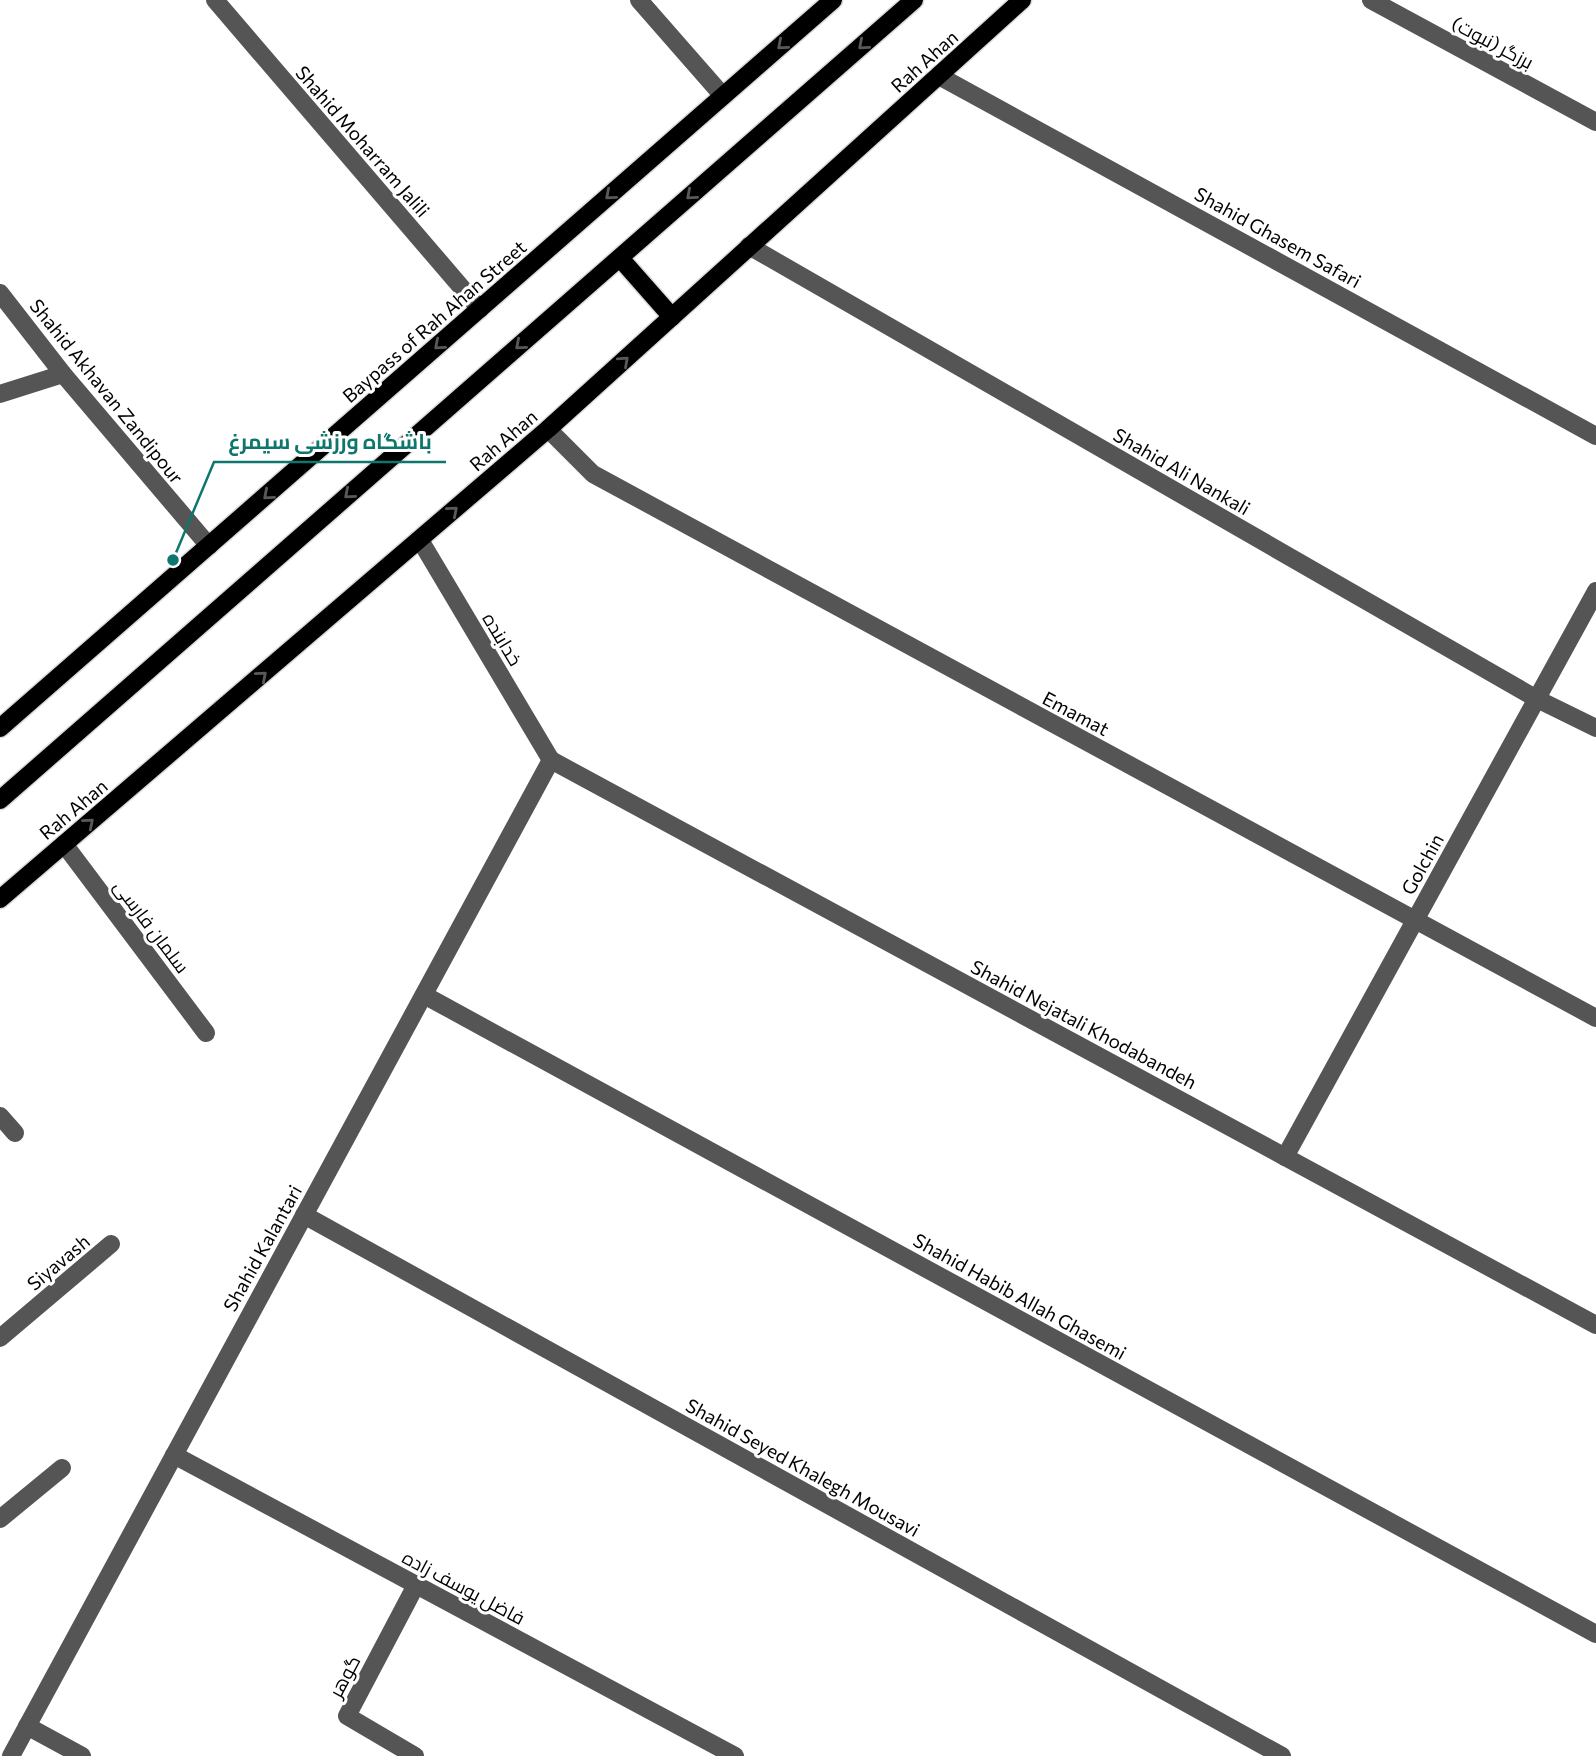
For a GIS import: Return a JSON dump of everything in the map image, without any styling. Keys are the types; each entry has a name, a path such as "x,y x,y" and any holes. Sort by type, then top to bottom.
{"main road":[{"name":"Baypass of Rah Ahan Street","path":"0,729 833,0"},
{"path":"0,800 914,0"},
{"name":"Rah Ahan","path":"0,900 548,429 1023,0"},
{"path":"620,258 672,317"}],"street":[{"name":"Shahid Moharram Jalili","path":"215,0 480,309"},
{"path":"639,0 723,96"},
{"name":"برزگر (نبوت)","path":"1371,0 1596,122"},
{"name":"Shahid Ghasem Safari","path":"939,76 1596,436"},
{"name":"Shahid Ali Nankali","path":"749,246 1537,699 1596,728"},
{"name":"Shahid Akhavan Zandipour","path":"0,293 63,374 209,546"},
{"path":"0,394 63,374"},
{"name":"Emamat","path":"548,429 593,474 1596,1018"},
{"name":"خدابنده","path":"419,540 551,760"},
{"name":"Golchin","path":"1284,1157 1596,591"},
{"name":"Shahid Kalantari","path":"11,1756 551,760"},
{"name":"Shahid Nejatali Khodabandeh","path":"551,760 1596,1325"},
{"name":"سلمان فارسی","path":"64,844 206,1033"},
{"name":"Shahid Habib Allah Ghasemi","path":"424,995 1596,1634"},
{"path":"0,1115 15,1133"},
{"name":"Shahid Seyed Khalegh Mousavi","path":"304,1215 1282,1756"},
{"name":"Siyavash","path":"0,1338 111,1244"},
{"name":"فاضل یوسف زاده","path":"174,1455 735,1756"},
{"path":"0,1519 62,1468"},
{"name":"گوهر","path":"415,1756 347,1716 416,1585"},
{"path":"27,1726 82,1756"}],"place":[{"name":"باشگاه ورزشی سیمرغ","path":"173,560"}]}
